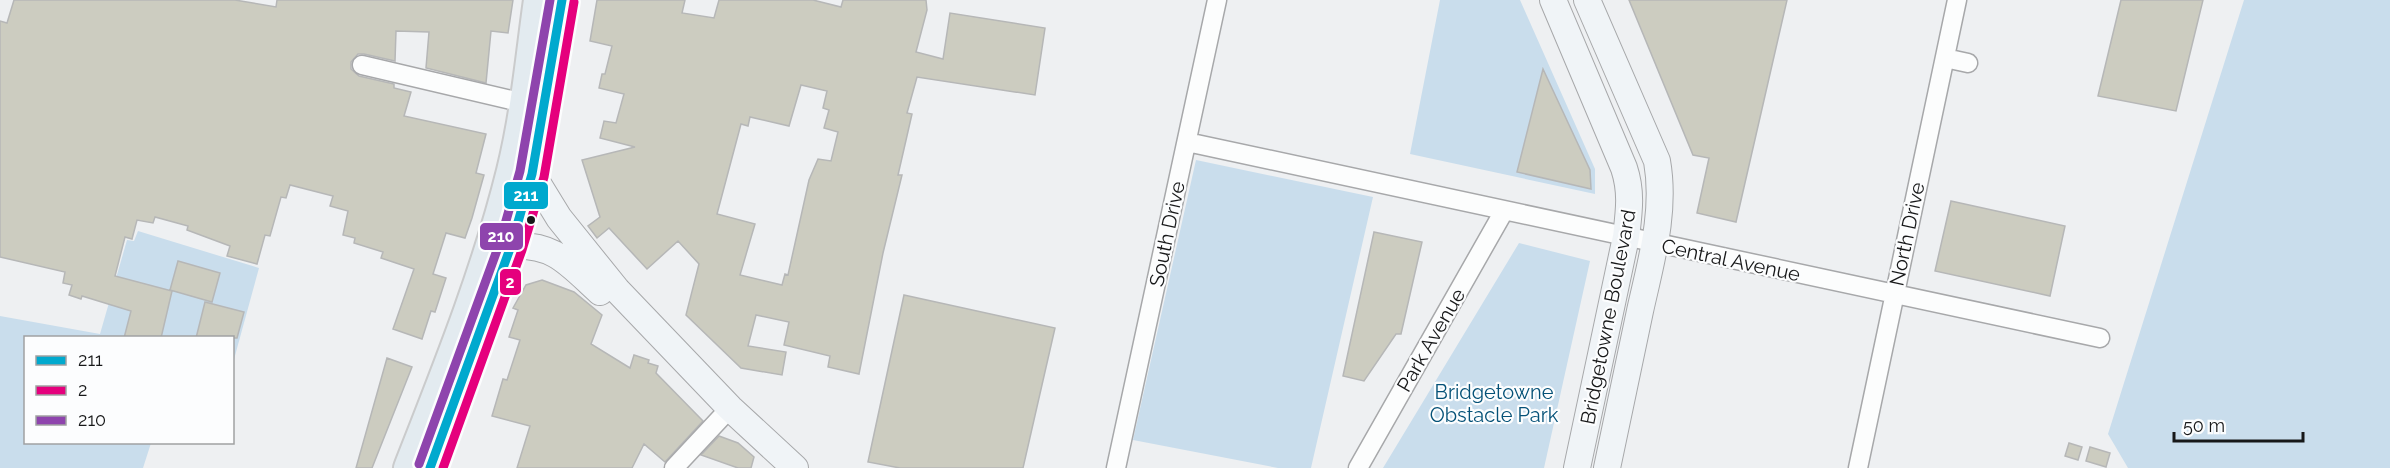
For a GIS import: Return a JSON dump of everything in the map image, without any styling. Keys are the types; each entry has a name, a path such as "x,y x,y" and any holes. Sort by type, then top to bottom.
{"main road":[{"path":"408,468 490,244 511,171 524,103 538,0"},
{"path":"430,468 511,246 532,174 562,0"}],"street":[{"name":"South Drive","path":"1116,468 1217,0"},
{"name":"Bridgetowne Boulevard","path":"1553,0 1629,184 1631,200 1626,237 1577,468"},
{"name":"Bridgetowne Boulevard","path":"1587,0 1657,161 1661,203 1655,243 1607,468"},
{"name":"North Drive","path":"1858,468 1957,0"},
{"path":"1945,58 1968,63"},
{"path":"362,65 524,103"},
{"name":"Central Avenue","path":"1187,142 2100,338"},
{"path":"532,174 559,218 584,251 650,325 730,408 795,468"},
{"name":"Park Avenue","path":"1358,468 1504,211"},
{"path":"511,246 532,245 551,250 565,259 608,298 650,325"},
{"path":"674,468 730,408"}],"green space":[{"path":"1440,0 1520,0 1595,169 1595,194 1410,154"},
{"path":"2244,0 2390,0 2390,468 2128,468 2108,434"},
{"path":"1196,160 1373,197 1311,468 1278,468 1133,440"},
{"path":"138,231 259,268 234,359 234,336 24,336 24,444 151,444 143,468 0,468 0,316 100,334 127,240 134,241"},
{"name":"Bridgetowne Obstacle Park","path":"1519,243 1590,261 1544,468 1383,468"}],"building":[{"path":"14,0 235,0 276,7 277,0 513,0 508,33 491,31 486,83 426,68 429,32 396,31 395,61 358,54 351,62 351,69 359,76 394,84 394,88 411,92 404,116 486,134 476,173 484,175 472,218 465,238 446,233 433,274 446,278 435,312 431,311 422,339 393,329 414,269 381,258 383,252 354,243 355,238 343,235 348,211 330,206 333,196 290,185 286,198 281,197 270,236 265,235 257,264 227,256 230,246 187,230 188,226 155,217 153,223 137,220 132,239 125,237 115,276 172,291 161,336 125,336 131,311 82,296 81,299 69,295 72,285 63,283 65,272 0,257 0,21 7,23"},
{"path":"597,0 685,0 682,13 714,18 719,0 813,0 841,7 843,0 926,0 927,10 916,52 943,59 950,13 1045,28 1035,95 917,77 907,113 912,114 898,175 902,175 883,253 859,374 828,367 830,356 784,345 789,322 756,315 748,346 786,352 782,375 741,368 686,315 699,264 678,241 647,269 609,228 597,238 588,226 600,217 582,160 635,147 600,138 604,121 616,123 624,94 599,88 612,46 590,41","holes":["801,85 827,91 823,108 829,110 824,128 838,132 831,161 818,159 809,180 788,275 785,274 782,285 740,275 755,224 717,214 741,124 748,126 750,117 789,126"]},
{"path":"1629,0 1787,0 1736,222 1697,213 1709,158 1693,155"},
{"path":"2121,0 2203,0 2176,111 2098,96"},
{"path":"1543,69 1590,170 1591,189 1517,172"},
{"path":"1951,201 2065,226 2050,296 1935,271"},
{"path":"1374,232 1422,242 1401,334 1396,334 1364,381 1343,376"},
{"path":"178,261 220,273 212,302 170,290"},
{"path":"542,280 574,292 602,315 591,344 630,368 634,355 658,366 656,373 703,421 665,462 644,444 632,468 517,468 530,426 492,416 503,379 507,380 520,340 509,337 518,310 513,308 526,285"},
{"path":"904,295 1055,328 1023,468 900,468 868,462"},
{"path":"205,302 244,312 237,338 234,336 196,336"},
{"path":"387,358 412,367 372,468 356,468"},
{"path":"719,436 738,443 754,457 751,468 738,468 701,455"},
{"path":"2069,443 2082,447 2078,460 2065,456"},
{"path":"2090,447 2110,453 2106,467 2086,461"}],"transit line":[{"name":"210","path":"419,464 500,242 520,171 550,0"},
{"name":"211","path":"430,468 511,246 532,174 562,0"},
{"name":"2","path":"443,468 522,250 544,177 574,2"}]}
